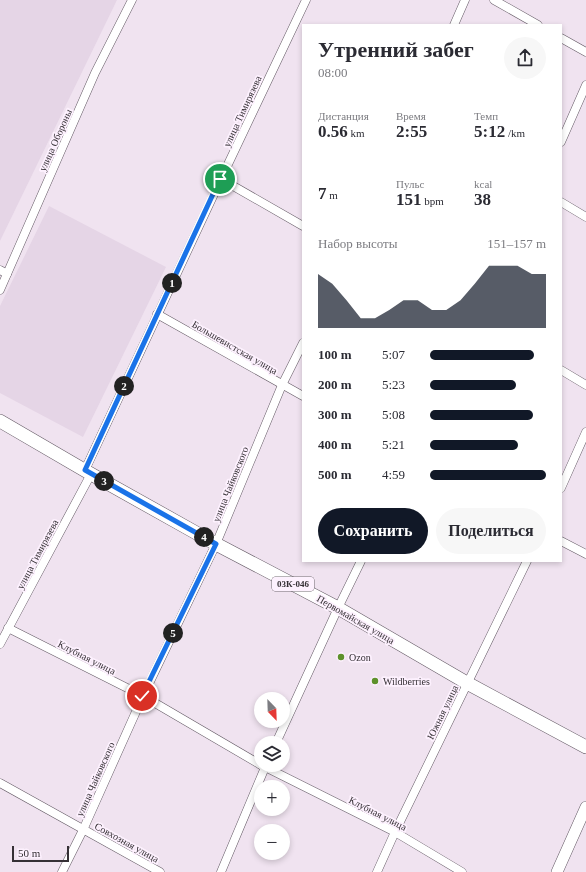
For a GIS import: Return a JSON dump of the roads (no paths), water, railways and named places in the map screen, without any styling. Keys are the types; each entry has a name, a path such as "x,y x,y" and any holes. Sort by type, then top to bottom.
{"main road":[{"name":"Первомайская улица","path":"0,421 216,544 338,608 467,683 586,747"}],"street":[{"name":"улица Обороны","path":"0,290 4,272 95,73 132,0"},
{"name":"улица Тимирязева","path":"0,644 88,472 157,314 306,0"},
{"path":"454,24 465,0"},
{"path":"494,0 536,24"},
{"path":"562,39 586,52"},
{"path":"562,140 586,84"},
{"path":"220,179 302,225"},
{"path":"562,203 586,218"},
{"name":"Большевистская улица","path":"157,314 302,395"},
{"name":"улица Чайковского","path":"62,872 83,830 142,696 216,544 282,385 302,345"},
{"path":"562,371 586,385"},
{"path":"0,431 18,431"},
{"path":"562,486 586,432"},
{"path":"562,542 586,554"},
{"path":"279,736 361,562"},
{"name":"Южная улица","path":"377,872 527,562"},
{"name":"Клубная улица","path":"8,628 142,696 254,760"},
{"path":"221,872 260,772"},
{"name":"Клубная улица","path":"277,772 395,832 462,872"},
{"name":"Совхозная улица","path":"0,783 160,872"},
{"path":"558,872 586,807"}],"place":[{"name":"Ozon","path":"341,657"},
{"name":"Wildberries","path":"375,681"}]}
